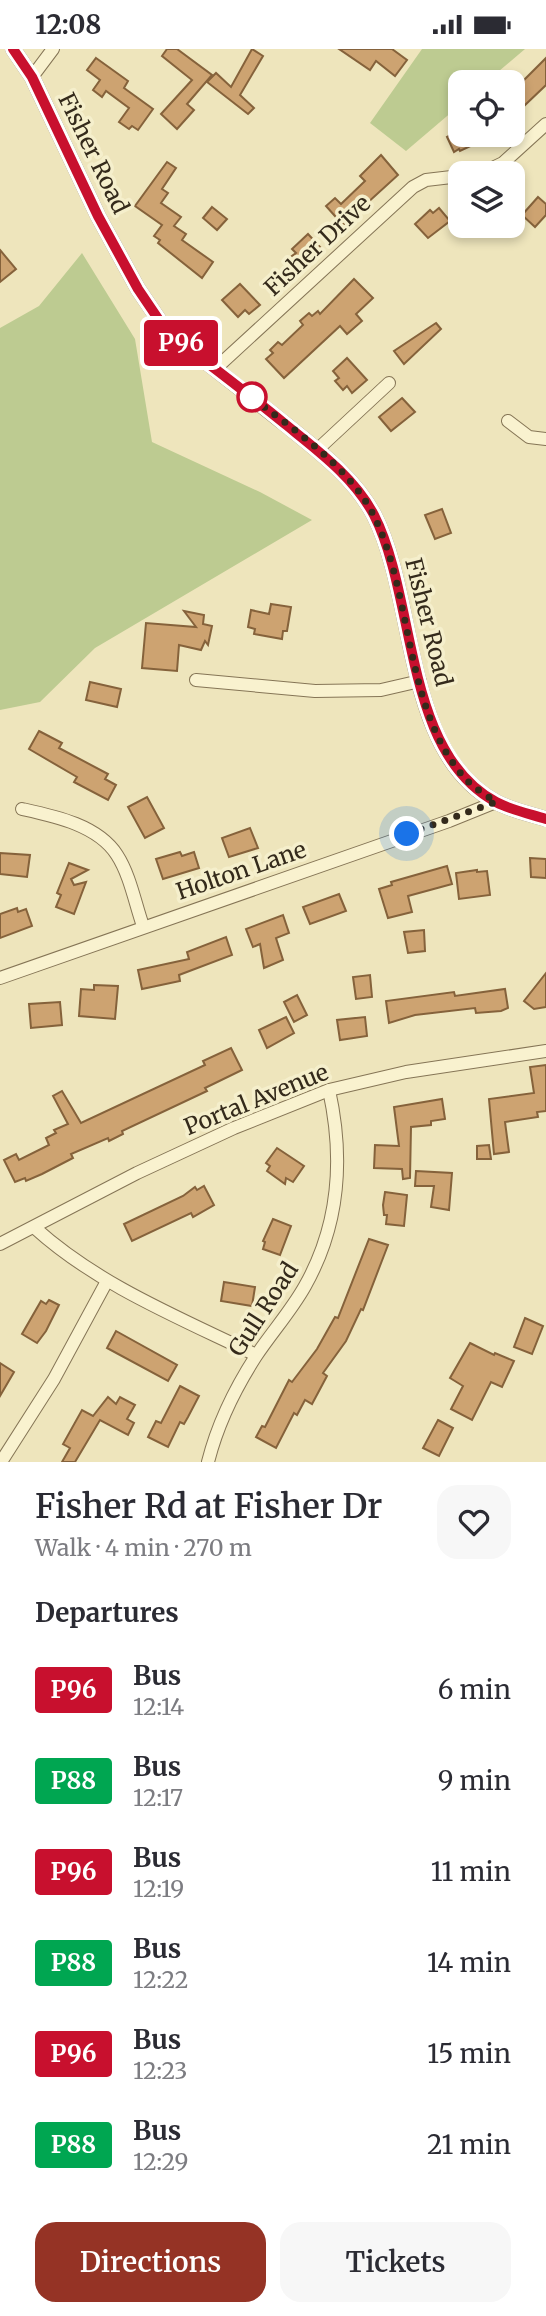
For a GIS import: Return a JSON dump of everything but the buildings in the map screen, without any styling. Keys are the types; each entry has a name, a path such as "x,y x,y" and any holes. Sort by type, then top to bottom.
{"street":[{"name":"Fisher Road","path":"13,49 32,77 98,216 148,306 163,326 317,450 347,479 373,514 389,559 433,726 445,751 463,776 496,802 546,819"},
{"path":"32,77 54,49"},
{"path":"505,161 546,124"},
{"name":"Fisher Drive","path":"215,369 413,187 426,180 448,177"},
{"path":"317,450 389,383"},
{"path":"508,421 529,437 546,439"},
{"path":"196,680 315,691 381,690 420,681"},
{"name":"Holton Lane","path":"0,978 449,821 496,802"},
{"path":"22,809 76,825 103,839 119,857 143,926"},
{"name":"Portal Avenue","path":"0,1244 137,1173 234,1128 330,1090 406,1072 546,1051"},
{"name":"Gull Road","path":"208,1462 211,1448 230,1404 256,1355 305,1287 325,1241 338,1176 337,1125 330,1090"},
{"path":"35,1228 107,1281 256,1355"},
{"path":"1,1462 54,1379 107,1281"}],"green space":[{"path":"422,49 525,49 500,70 448,70 448,115 406,151 370,123"},
{"path":"82,253 135,339 152,442 260,492 312,520 95,648 40,702 0,710 0,328 39,306"}],"bus line":[{"name":"P96","path":"13,49 32,77 98,216 148,306 163,326 333,463 373,514 392,568 433,726 445,751 473,786 496,802 546,819"}],"route":[{"path":"252,397 248,395 333,463 373,514 392,568 433,726 445,751 463,776 496,802 407,834"}]}
